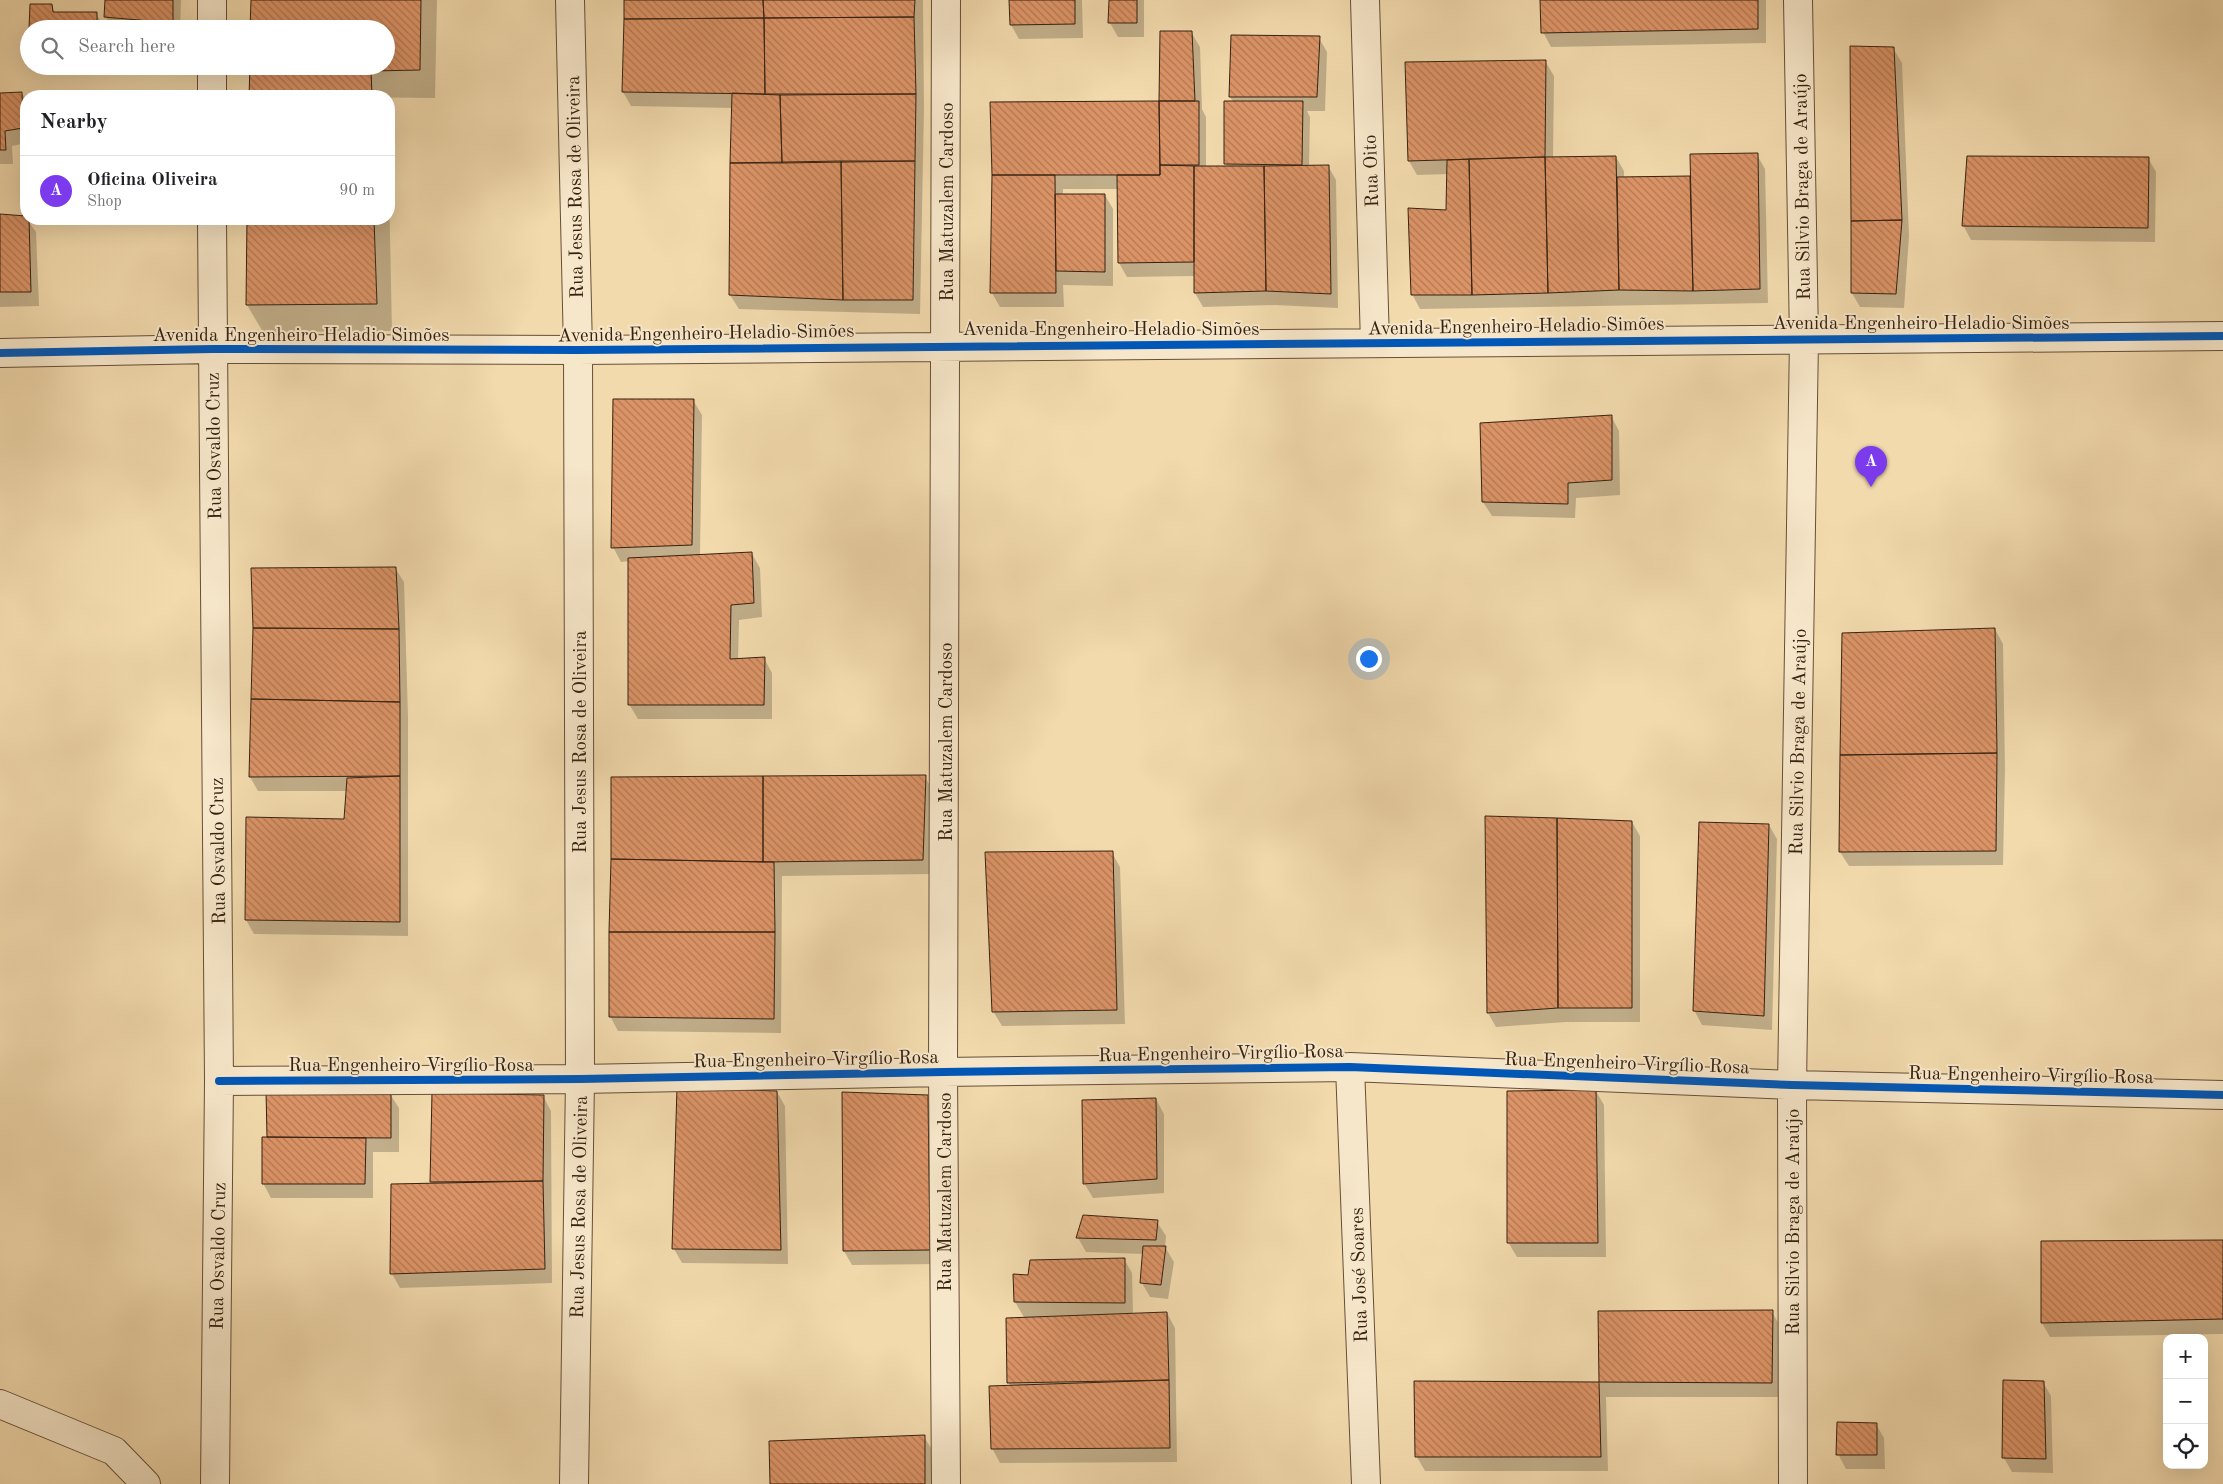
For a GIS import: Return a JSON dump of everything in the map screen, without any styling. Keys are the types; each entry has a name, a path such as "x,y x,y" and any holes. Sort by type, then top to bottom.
{"street":[{"path":"212,0 212,20"},
{"name":"Rua Jesus Rosa de Oliveira","path":"570,0 578,350 580,1079 574,1484"},
{"name":"Rua Matuzalem Cardoso","path":"946,0 943,1072 946,1484"},
{"name":"Rua Oito","path":"1365,0 1375,342"},
{"name":"Rua Silvio Braga de Araújo","path":"1793,1484 1792,1085 1804,338 1798,0"},
{"path":"212,75 212,90"},
{"name":"Rua Osvaldo Cruz","path":"212,225 219,1081 215,1484"},
{"name":"Avenida Engenheiro Heladio Simões","path":"0,352 578,350 1804,338 2223,336"},
{"name":"Rua Engenheiro Virgílio Rosa","path":"219,1081 580,1079 1350,1067 1792,1085 2223,1095"},
{"name":"Rua José Soares","path":"1350,1067 1366,1484"},
{"path":"0,1404 114,1451 146,1484"}],"building":[{"path":"105,0 173,0 173,20 104,17"},
{"path":"251,0 421,0 420,70 395,71 395,20 250,20"},
{"path":"624,0 763,0 764,18 624,19"},
{"path":"763,0 915,0 914,17 764,18"},
{"path":"1009,0 1075,0 1075,24 1010,25"},
{"path":"1109,0 1137,0 1137,23 1108,23"},
{"path":"1540,0 1758,0 1758,29 1541,33"},
{"path":"30,4 52,4 53,12 97,12 97,20 29,20"},
{"path":"914,17 916,94 765,94 764,18"},
{"path":"764,18 765,94 622,92 624,19"},
{"path":"1160,31 1192,31 1195,101 1159,101"},
{"path":"1231,35 1320,36 1317,97 1229,97"},
{"path":"1850,46 1894,47 1902,220 1851,221"},
{"path":"1546,60 1545,157 1408,161 1405,62"},
{"path":"250,75 371,75 372,90 249,90"},
{"path":"20,92 20,128 5,131 6,150 0,150 0,93"},
{"path":"732,93 780,95 782,163 730,163"},
{"path":"916,94 915,161 782,163 780,95"},
{"path":"1159,101 1160,175 992,175 990,102"},
{"path":"1159,101 1199,101 1199,165 1160,165"},
{"path":"1224,101 1303,101 1302,165 1224,164"},
{"path":"1758,153 1760,289 1693,291 1690,154"},
{"path":"1616,156 1619,290 1548,293 1545,157"},
{"path":"1967,156 2149,157 2148,228 1962,226"},
{"path":"1545,157 1548,293 1472,295 1469,159"},
{"path":"1469,159 1472,295 1411,295 1408,208 1446,210 1447,160"},
{"path":"841,161 843,300 729,295 730,163"},
{"path":"841,161 915,161 913,300 843,300"},
{"path":"1160,165 1194,166 1194,262 1118,263 1117,175 1160,175"},
{"path":"1329,165 1331,294 1266,291 1264,166"},
{"path":"1194,166 1264,166 1266,291 1194,293"},
{"path":"992,175 1055,175 1056,293 990,293"},
{"path":"1690,176 1693,291 1619,290 1617,177"},
{"path":"1055,194 1105,194 1105,272 1056,271"},
{"path":"0,214 20,216 20,225 29,225 31,292 0,292"},
{"path":"1902,220 1896,294 1851,293 1851,221"},
{"path":"247,225 374,225 377,304 246,305"},
{"path":"613,399 694,399 692,545 611,548"},
{"path":"1612,415 1612,480 1568,483 1568,504 1482,502 1480,423"},
{"path":"752,552 754,603 731,605 730,659 765,657 764,705 628,705 628,558"},
{"path":"396,567 399,629 253,628 251,568"},
{"path":"253,628 399,629 400,702 251,699"},
{"path":"1995,628 1997,753 1840,755 1842,633"},
{"path":"251,699 400,702 400,776 249,777"},
{"path":"1997,753 1996,851 1839,852 1840,755"},
{"path":"926,775 923,860 763,862 763,776"},
{"path":"400,776 400,922 245,920 246,817 344,819 347,778"},
{"path":"763,776 763,862 611,859 611,777"},
{"path":"1485,816 1557,818 1558,1008 1487,1013"},
{"path":"1557,818 1632,821 1632,1008 1558,1008"},
{"path":"1699,822 1769,824 1764,1016 1693,1011"},
{"path":"1113,851 1117,1010 992,1012 985,852"},
{"path":"611,859 774,862 775,932 609,932"},
{"path":"609,932 775,932 774,1019 609,1017"},
{"path":"677,1088 777,1091 781,1250 672,1249"},
{"path":"1596,1090 1598,1243 1507,1243 1507,1091"},
{"path":"266,1091 391,1092 391,1138 267,1137"},
{"path":"842,1092 928,1095 930,1250 843,1251"},
{"path":"432,1093 544,1095 543,1181 430,1182"},
{"path":"1156,1098 1157,1179 1083,1184 1082,1100"},
{"path":"262,1137 366,1138 365,1184 262,1184"},
{"path":"543,1181 545,1269 390,1274 391,1184"},
{"path":"1083,1215 1158,1220 1156,1240 1076,1238"},
{"path":"2223,1240 2223,1319 2041,1323 2041,1241"},
{"path":"1143,1246 1166,1246 1161,1285 1140,1283"},
{"path":"1125,1258 1125,1303 1014,1302 1013,1274 1028,1275 1030,1260"},
{"path":"1773,1310 1772,1383 1599,1382 1598,1311"},
{"path":"1167,1312 1169,1380 1007,1383 1006,1318"},
{"path":"1169,1380 1170,1448 991,1449 989,1386"},
{"path":"2003,1380 2044,1381 2046,1459 2002,1458"},
{"path":"1414,1381 1599,1382 1601,1457 1415,1457"},
{"path":"1837,1422 1877,1423 1877,1455 1836,1455"},
{"path":"925,1435 925,1484 770,1484 769,1441"}],"cycle path":[{"path":"0,353 212,349 578,350 2223,336"},
{"path":"219,1081 580,1079 1350,1067 1792,1085 2223,1095"}],"place":[{"name":"Oficina Oliveira","path":"1871,487"}]}
